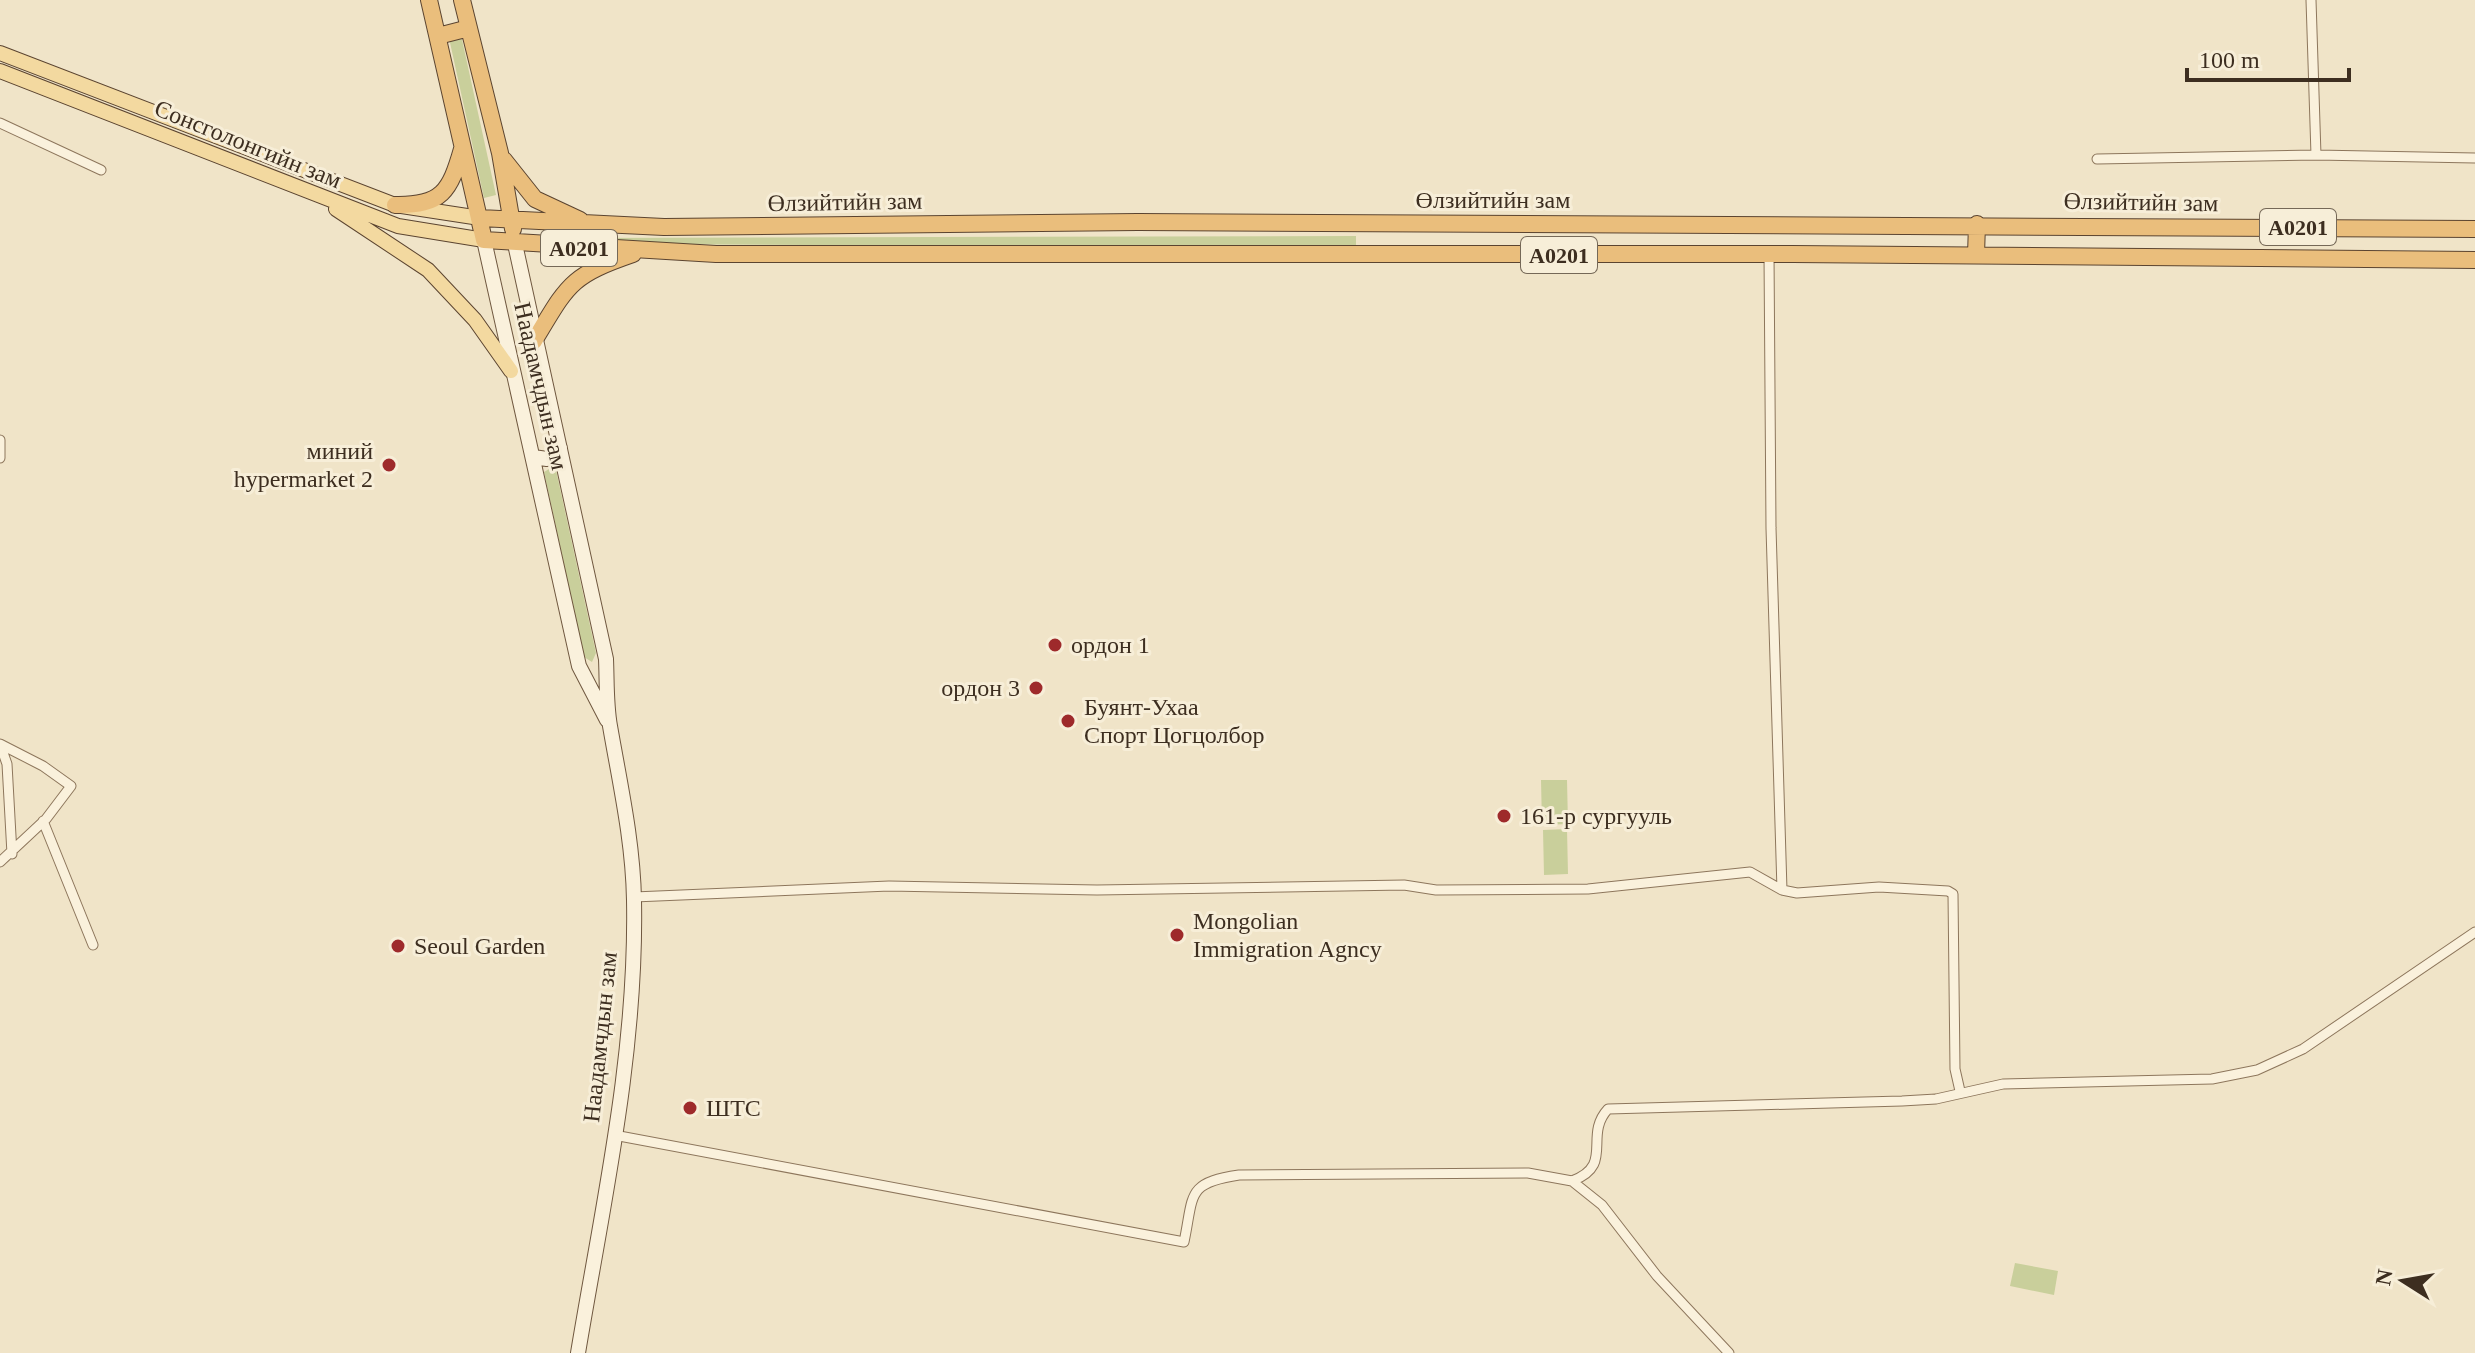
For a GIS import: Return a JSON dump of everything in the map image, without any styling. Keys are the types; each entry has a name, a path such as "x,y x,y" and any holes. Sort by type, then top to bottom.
{"highway":[{"path":"429,0 484,240 515,244 500,153 462,0"},
{"path":"438,36 469,28"},
{"path":"395,205 421,206 435,200 454,176 463,143"},
{"path":"500,153 519,183 535,199 552,210 597,226"},
{"name":"Өлзийтийн зам","path":"480,218 597,226 1138,222 2475,229"},
{"path":"1976,255 1977,224"},
{"name":"A0201","path":"515,244 642,251 1274,256 1976,255 2475,260"},
{"path":"534,341 573,281 591,268 642,251"}],"main road":[{"name":"Сонсголонгийн зам","path":"0,53 395,205 480,218"},
{"name":"Сонсголонгийн зам","path":"0,71 398,226 484,240"},
{"path":"313,194 428,270 475,320 511,371"},
{"name":"Наадамчдын зам","path":"484,240 579,666 609,724"},
{"name":"Наадамчдын зам","path":"515,244 606,659 609,724 622,779 634,897 633,980 614,1135 578,1353"},
{"path":"533,457 547,459 560,448"},
{"path":"536,473 549,466 565,468"}],"street":[{"path":"2311,0 2316,155"},
{"path":"0,123 101,170"},
{"path":"2097,159 2316,155 2475,158"},
{"path":"1769,254 1771,528 1782,890"},
{"path":"0,440 0,458"},
{"path":"0,862 12,854 43,821 71,786 43,766 0,744 10,792 12,854"},
{"path":"43,821 93,945"},
{"path":"634,897 889,886 1097,890 1404,885 1452,891 1588,889 1750,872 1782,890 1817,893 1879,887 1936,889 1953,894 1955,1069 1960,1091"},
{"path":"1572,1181 1589,1174 1597,1160 1597,1129 1608,1109 1936,1099 1960,1091 2003,1084 2212,1079 2257,1070 2303,1049 2475,932"},
{"path":"614,1135 1184,1242 1198,1187 1209,1180 1239,1175 1528,1173 1572,1181 1602,1205 1657,1276 1729,1353"}],"green space":[{"path":"461,35 496,195 484,198 449,38"},
{"path":"1356,236 1356,248 613,244 577,238"},
{"path":"556,470 596,653 592,662 584,657 544,472"},
{"path":"1541,780 1567,780 1568,824 1542,825"},
{"path":"1567,829 1568,874 1544,875 1543,830"},
{"path":"2015,1263 2058,1271 2054,1295 2010,1286"}],"place":[{"name":"миний hypermarket 2","path":"389,465"},
{"name":"ордон 1","path":"1055,645"},
{"name":"ордон 3","path":"1036,688"},
{"name":"Буянт-Ухаа Спорт Цогцолбор","path":"1068,721"},
{"name":"161-р сургууль","path":"1504,816"},
{"name":"Mongolian Immigration Agncy","path":"1177,935"},
{"name":"Seoul Garden","path":"398,946"},
{"name":"ШТС","path":"690,1108"}]}
